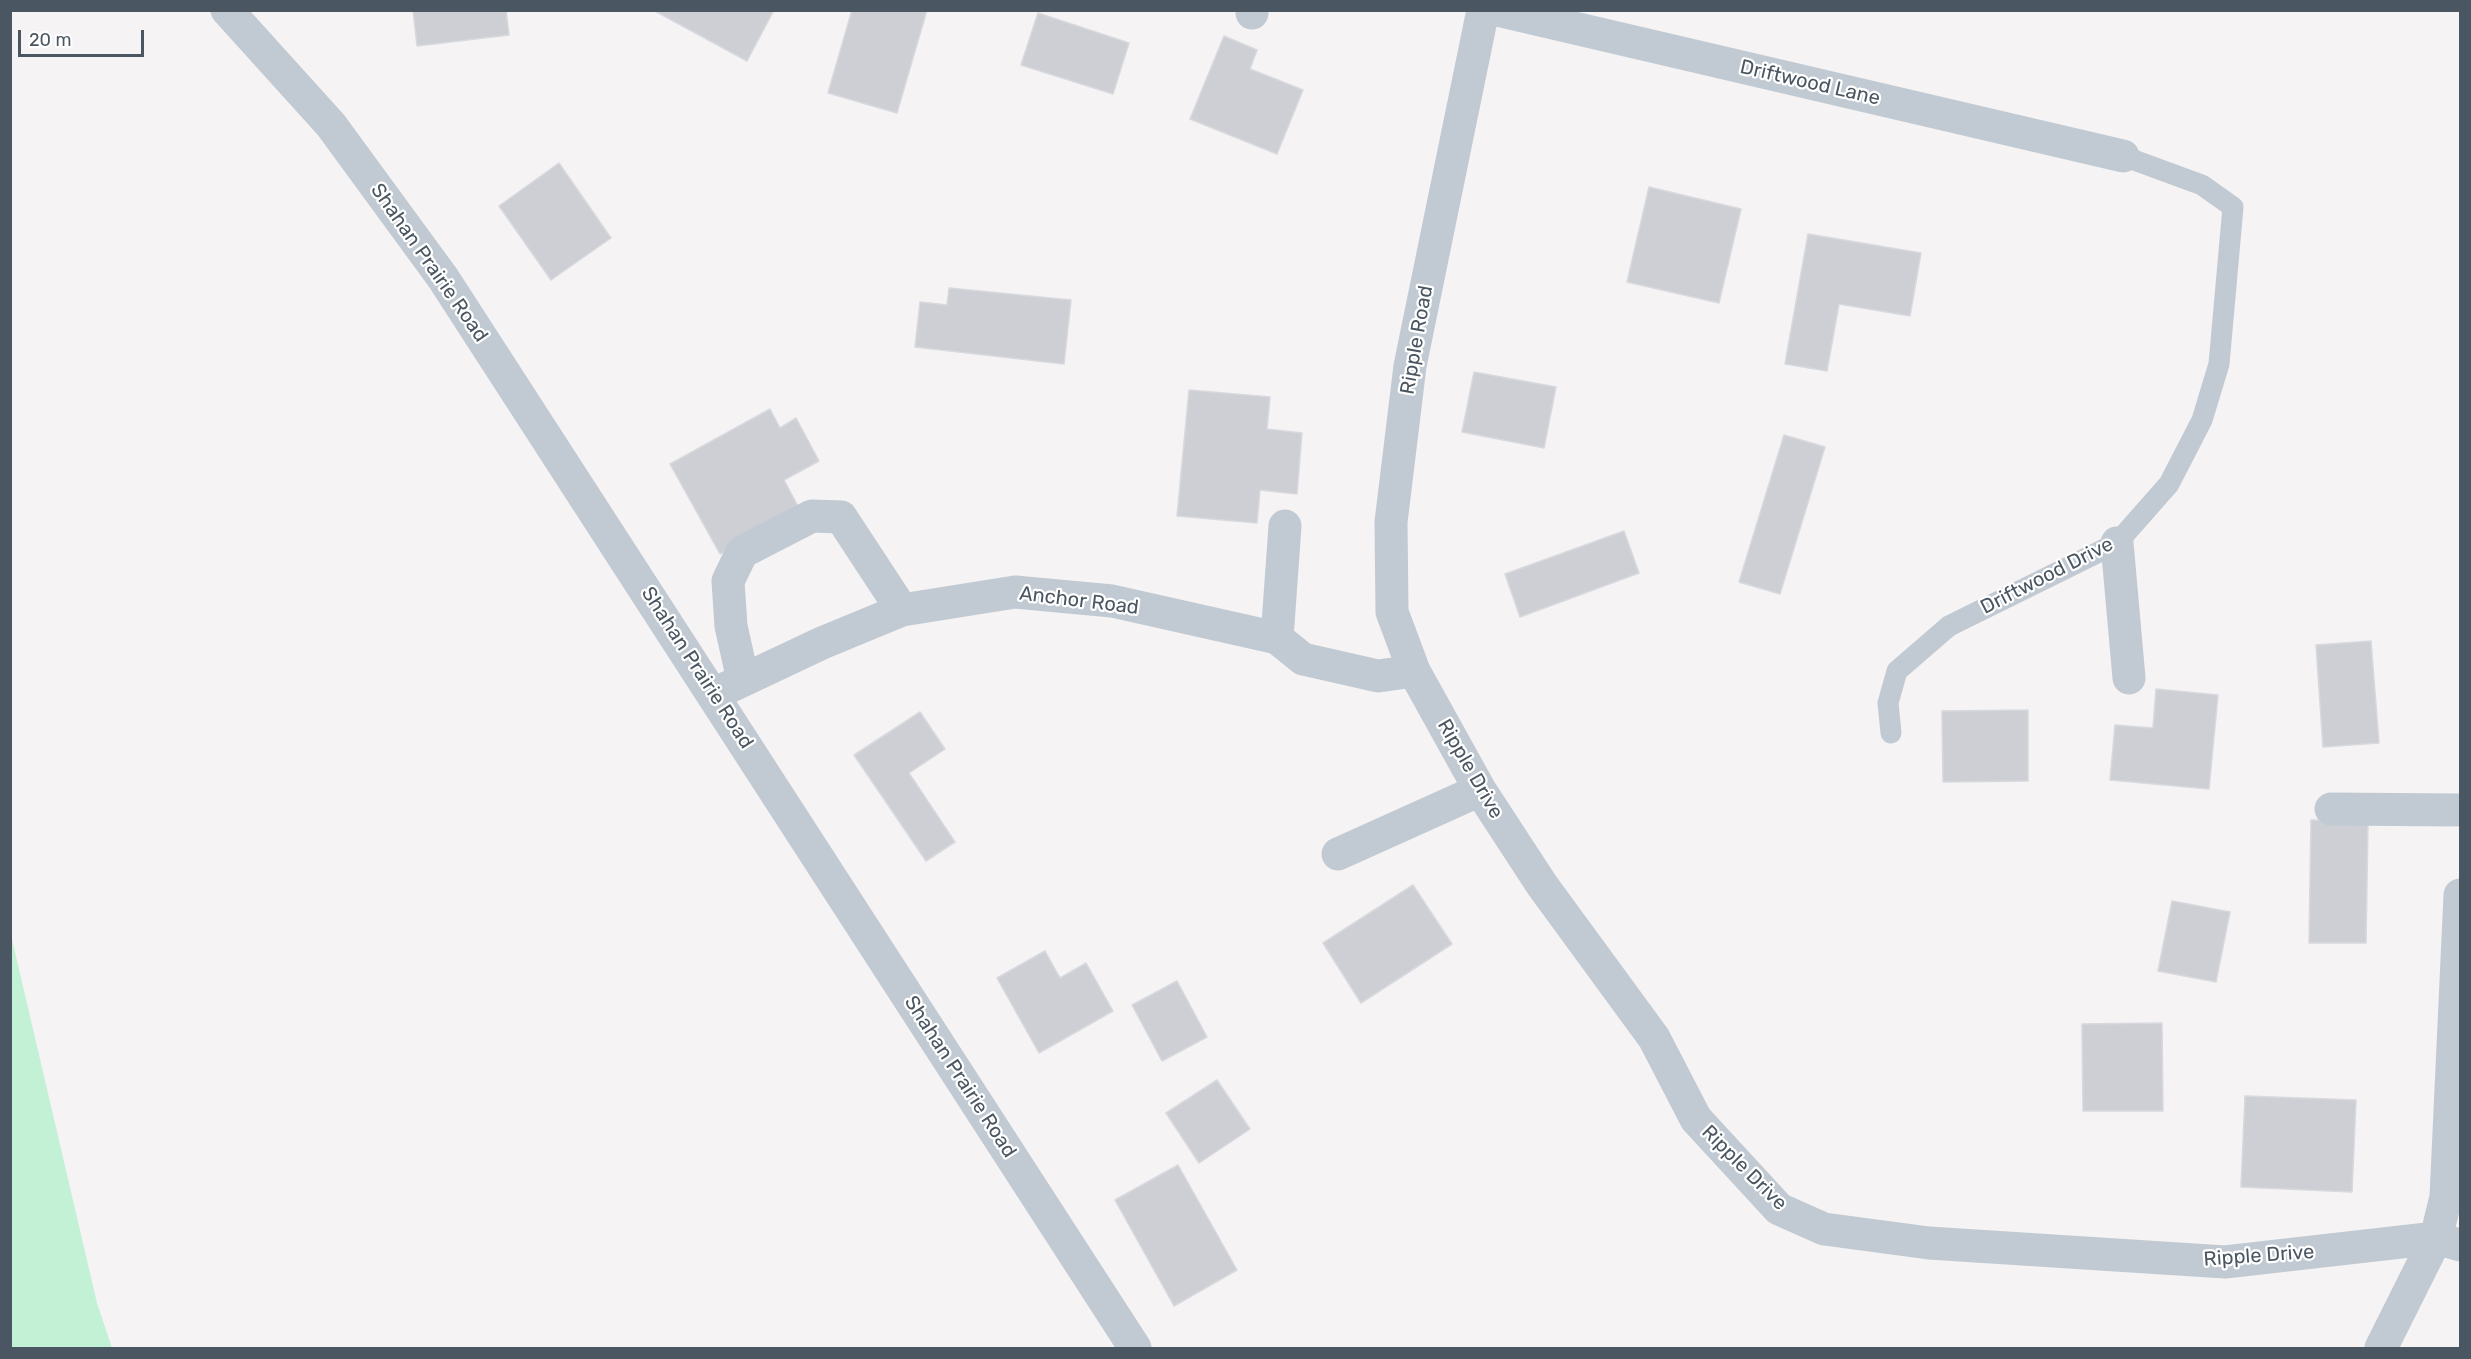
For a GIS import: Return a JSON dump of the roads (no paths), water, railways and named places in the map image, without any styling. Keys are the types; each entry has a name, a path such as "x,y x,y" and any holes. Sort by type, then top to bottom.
{"street":[{"name":"Shahan Prairie Road","path":"227,10 331,125 443,278 1135,1348"},
{"name":"Ripple Road","path":"1414,671 1392,612 1391,522 1410,366 1483,10"},
{"name":"Driftwood Lane","path":"1497,10 2122,156"},
{"path":"743,680 731,626 728,581 742,552 812,516 841,517 902,610"},
{"path":"1277,638 1285,526"},
{"path":"2117,543 2129,678"},
{"name":"Anchor Road","path":"714,694 822,643 902,610 1015,592 1112,601 1277,638 1303,659 1378,676 1414,671"},
{"name":"Ripple Drive","path":"1414,671 1480,790 1542,885 1654,1038 1696,1119 1779,1209 1824,1229 1929,1243 2225,1263 2448,1241"},
{"path":"1338,854 1480,790"},
{"path":"2331,809 2460,810"},
{"path":"2381,1348 2448,1241 2446,1197 2460,895"}],"lane":[{"name":"Driftwood Drive","path":"1891,733 1888,703 1897,670 1949,626 2117,543 2169,484 2202,420 2219,364 2234,207 2202,185 2122,156"}]}
